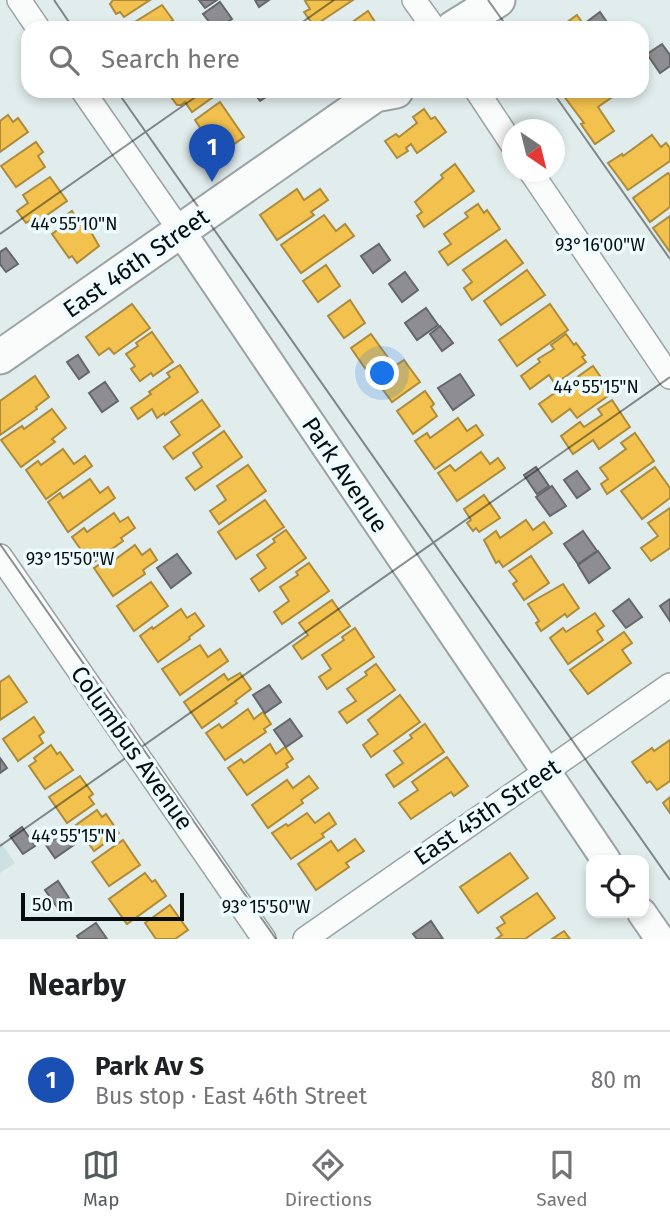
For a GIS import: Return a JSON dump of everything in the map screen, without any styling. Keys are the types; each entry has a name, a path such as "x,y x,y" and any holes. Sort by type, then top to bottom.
{"main road":[{"path":"464,21 498,0"},
{"path":"502,21 516,0"},
{"name":"East 46th Street","path":"0,357 374,98"}],"street":[{"path":"19,0 33,21"},
{"path":"414,0 429,21"},
{"name":"Park Avenue","path":"87,98 181,232 603,855"},
{"path":"482,98 502,128"},
{"path":"538,182 670,377"},
{"name":"Columbus Avenue","path":"0,556 264,939"},
{"name":"East 45th Street","path":"305,939 670,685"},
{"path":"645,918 660,939"}],"shaded area":[{"path":"0,841 15,863 0,873"}],"building: Homes":[{"path":"113,0 150,0 124,17 120,12 116,14 110,4"},
{"path":"353,0 322,21 310,21 304,12 310,9 305,1"},
{"path":"162,5 173,20 172,21 136,21"},
{"path":"368,11 374,21 354,21"},
{"path":"577,15 581,21 569,21"},
{"path":"172,98 212,98 192,112 185,102 177,105"},
{"path":"565,98 611,98 598,107 614,131 595,144 581,124 584,123"},
{"path":"220,102 244,137 216,157 200,134 203,132 195,120"},
{"path":"424,109 431,119 435,117 446,132 417,153 411,144 406,148 408,151 397,158 385,141 396,134 399,137 417,123 413,117"},
{"path":"8,115 13,122 18,118 28,132 0,152 0,121"},
{"path":"652,135 661,147 666,143 670,148 670,161 628,190 608,163 622,154 623,156"},
{"path":"36,142 43,152 38,156 45,167 16,187 1,166"},
{"path":"455,164 474,191 424,227 417,216 422,212 415,202"},
{"path":"668,173 670,207 650,222 633,198"},
{"path":"50,177 67,201 40,220 37,216 26,223 17,211 28,203 23,195"},
{"path":"297,189 304,200 320,189 328,200 311,212 314,215 277,240 260,215"},
{"path":"478,204 484,213 487,210 500,229 448,265 439,252 451,244 444,234 468,217 465,213"},
{"path":"72,211 84,221 89,217 97,228 91,232 99,246 77,263 72,256 69,258 52,234 60,228 56,222"},
{"path":"324,215 336,231 345,224 354,236 301,273 281,245"},
{"path":"670,216 670,252 653,228"},
{"path":"506,240 523,263 472,300 464,288 472,282 463,270"},
{"path":"326,265 340,286 318,302 303,281"},
{"path":"527,270 545,295 501,325 484,301"},
{"path":"350,300 365,323 344,338 328,316"},
{"path":"132,304 150,328 114,354 109,348 99,355 86,337"},
{"path":"550,304 568,330 517,366 499,340"},
{"path":"152,332 173,362 153,376 151,373 140,381 131,369 135,366 126,354"},
{"path":"371,334 389,359 369,374 351,348"},
{"path":"566,334 585,355 582,357 586,362 555,384 549,375 530,389 521,376 540,362 538,359 554,349 551,345"},
{"path":"404,360 420,382 392,402 373,376"},
{"path":"180,365 198,392 165,415 164,413 157,418 152,409 138,419 131,408 151,394 149,392 170,377 167,373"},
{"path":"593,366 612,393 577,418 570,409 552,422 539,404"},
{"path":"35,376 49,397 36,407 37,409 0,435 0,401"},
{"path":"425,391 434,404 431,407 437,416 413,434 397,411"},
{"path":"202,400 220,426 173,459 164,447 180,435 171,422"},
{"path":"612,400 630,427 599,449 593,440 573,454 561,436 580,422 584,427 602,415 598,409"},
{"path":"52,409 66,428 52,439 55,442 21,467 1,440 22,426 24,429"},
{"path":"458,418 467,431 476,425 483,435 435,469 415,441 427,433 430,438"},
{"path":"224,431 242,457 195,490 186,478 202,467 193,453"},
{"path":"635,433 654,461 607,494 601,484 608,479 600,468 626,449 621,443"},
{"path":"63,449 74,464 85,456 92,466 46,499 26,470 38,461 41,465"},
{"path":"481,452 490,464 498,458 505,468 457,501 438,473 450,465 455,471"},
{"path":"248,465 266,491 219,524 210,511 226,500 217,486"},
{"path":"655,467 670,488 670,498 642,519 621,491"},
{"path":"90,479 100,493 108,487 115,498 68,532 48,502 60,493 63,498"},
{"path":"484,495 500,518 479,532 476,528 473,531 467,523 471,520 464,509"},
{"path":"265,500 284,527 236,559 218,532"},
{"path":"670,508 670,548 651,561 641,548 658,536 648,523"},
{"path":"114,513 120,522 128,517 135,528 121,538 123,541 91,564 72,537 84,528 87,532"},
{"path":"526,520 533,530 544,522 552,533 503,567 499,561 496,563 484,540 496,531 500,538"},
{"path":"286,530 306,558 259,591 251,579 266,568 257,555"},
{"path":"135,545 142,555 150,549 157,560 143,570 145,574 113,596 94,568 106,560 109,564"},
{"path":"531,556 549,583 524,600 513,584 517,581 509,571"},
{"path":"309,563 329,591 282,624 274,612 289,601 280,587 298,575 296,572"},
{"path":"151,582 168,606 134,631 117,606"},
{"path":"563,584 579,608 567,617 565,614 541,631 536,623 539,621 528,604"},
{"path":"332,600 350,626 302,659 293,646 308,635 299,623"},
{"path":"181,609 187,618 195,613 204,626 158,662 140,636"},
{"path":"595,613 604,626 597,631 603,640 568,664 550,638 563,628 566,632"},
{"path":"355,628 374,657 327,689 319,677 331,669 322,655 344,640 342,637"},
{"path":"624,632 632,643 622,650 631,663 588,694 570,670"},
{"path":"200,645 208,657 220,649 228,661 180,695 162,669"},
{"path":"376,664 395,690 347,723 339,712 356,701 347,689 367,675 365,672"},
{"path":"240,673 251,689 235,701 237,703 202,728 184,702 224,674 228,680"},
{"path":"9,676 27,702 0,720 0,682"},
{"path":"400,695 420,722 371,757 363,745 378,734 368,720"},
{"path":"248,709 254,719 263,712 271,724 264,729 266,732 225,760 206,733 219,724 222,728"},
{"path":"34,717 44,732 39,736 43,743 18,761 3,739"},
{"path":"425,724 444,752 394,787 386,775 403,763 394,751"},
{"path":"670,740 670,781 657,790 650,781 647,783 632,762"},
{"path":"270,744 276,754 285,747 293,759 286,764 288,767 247,795 228,768 241,759 244,763"},
{"path":"51,745 57,754 60,752 73,770 45,789 29,766 36,761 34,758"},
{"path":"447,757 468,786 454,796 451,792 411,819 399,803 418,790 412,782"},
{"path":"80,776 93,794 89,797 94,804 67,823 49,797"},
{"path":"309,776 318,788 301,800 303,803 268,828 252,805 287,780 293,788"},
{"path":"670,797 670,813 663,803"},
{"path":"97,810 102,817 106,814 119,833 94,851 76,825"},
{"path":"307,813 315,823 329,813 336,824 322,834 324,837 291,859 272,833"},
{"path":"355,839 364,851 346,863 349,867 316,890 298,864 331,841 338,851"},
{"path":"123,840 140,865 109,886 92,862"},
{"path":"510,853 528,878 478,913 460,887"},
{"path":"145,873 152,882 155,880 166,896 127,924 109,899"},
{"path":"537,893 555,918 525,939 496,939 502,935 497,928 505,923 501,917"},
{"path":"170,905 188,930 175,939 156,939 145,923"},
{"path":"564,931 570,939 552,939"}],"building: Industry":[{"path":"199,0 217,0 205,8"},
{"path":"255,0 269,0 259,7"},
{"path":"220,2 232,19 208,21 203,14"},
{"path":"600,12 606,21 588,21"},
{"path":"662,44 670,55 670,66 660,73 649,53"},
{"path":"379,244 390,260 373,273 361,256"},
{"path":"6,248 18,264 6,272 0,264 0,252"},
{"path":"405,272 418,290 402,302 389,284"},
{"path":"426,308 438,325 417,340 405,323"},
{"path":"440,326 453,343 442,351 430,334"},
{"path":"78,355 89,372 79,379 67,362"},
{"path":"460,374 474,395 453,410 438,388"},
{"path":"105,382 118,401 102,412 89,393"},
{"path":"536,467 549,486 537,494 524,475"},
{"path":"577,471 590,489 577,498 564,480"},
{"path":"552,486 566,506 550,516 536,497"},
{"path":"583,531 597,551 578,564 564,544"},
{"path":"598,551 610,568 589,583 578,565"},
{"path":"177,554 191,573 171,588 157,568"},
{"path":"629,599 642,617 626,628 613,611"},
{"path":"670,599 670,621 660,606"},
{"path":"269,685 281,702 265,713 253,695"},
{"path":"290,719 302,736 286,747 274,730"},
{"path":"0,758 7,768 0,773"},
{"path":"22,827 35,846 23,854 10,836"},
{"path":"69,829 78,842 55,858 46,845"},
{"path":"58,881 69,898 57,907 45,890"},
{"path":"431,921 443,939 417,939 413,934"},
{"path":"96,923 107,939 79,939 77,936"}],"place":[{"name":"Park Av S","path":"212,182"}]}
